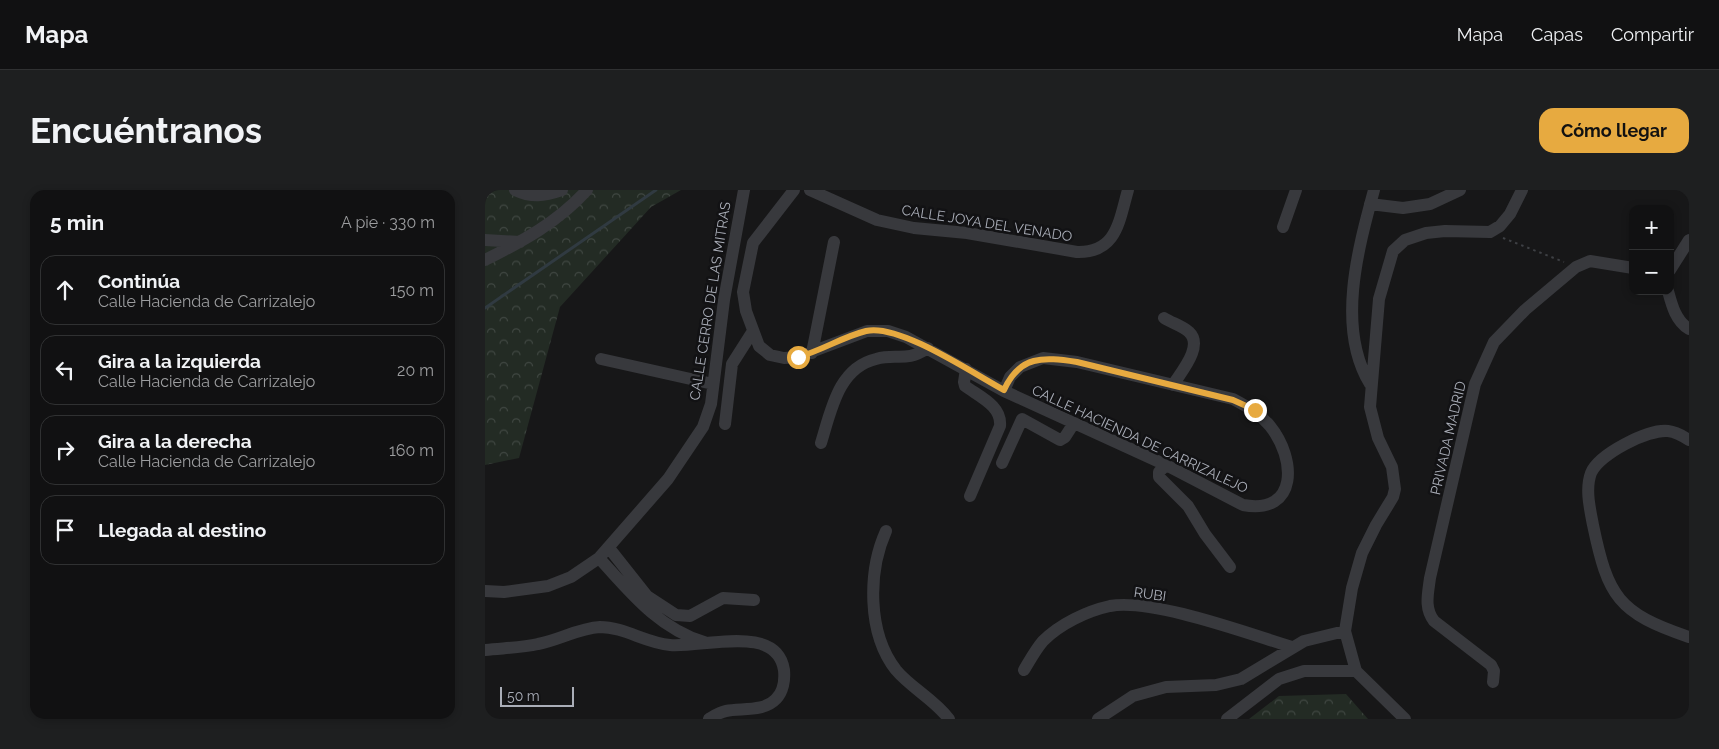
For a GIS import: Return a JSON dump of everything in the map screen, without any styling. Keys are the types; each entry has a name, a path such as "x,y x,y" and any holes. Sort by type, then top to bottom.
{"street":[{"path":"515,190 525,195 543,196 562,190"},
{"path":"485,260 520,242 572,206 587,190"},
{"name":"CALLE CERRO DE LAS MITRAS","path":"485,591 504,592 548,586 571,577 599,558 668,479 703,427 711,404 724,300 744,190"},
{"name":"CALLE HACIENDA DE CARRIZALEJO","path":"794,190 753,243 743,292 746,311 759,346 770,354 783,358 812,353 867,331 888,331 906,337 928,348 1004,390 1166,465 1227,498 1257,508 1273,505 1283,494 1288,482 1288,466 1282,445 1270,426 1255,410 1233,400 1077,362 1043,358 1020,367 1010,377 1004,390"},
{"name":"CALLE JOYA DEL VENADO","path":"810,190 877,220 915,228 967,233 1077,252 1092,252 1110,240 1117,227 1128,190"},
{"path":"1283,227 1296,190"},
{"path":"1371,384 1361,368 1357,353 1353,311 1354,272 1374,190"},
{"path":"1370,204 1403,208 1429,204 1460,190"},
{"path":"1405,719 1356,670 1345,631 1352,588 1362,553 1393,497 1395,489 1392,467 1378,438 1370,407 1379,299 1393,251 1405,240 1426,233 1495,229 1510,214 1522,190"},
{"path":"485,240 520,242"},
{"path":"1674,264 1689,240"},
{"path":"812,353 834,242"},
{"path":"1576,267 1590,262 1629,267"},
{"name":"PRIVADA MADRID","path":"1493,682 1494,670 1491,665 1434,621 1429,615 1426,604 1429,578 1475,384 1483,363 1493,342 1525,310 1576,267"},
{"path":"1669,295 1673,309 1683,325 1689,329"},
{"path":"1165,318 1190,333 1195,343 1192,354 1173,386"},
{"path":"725,424 732,364 753,331"},
{"path":"821,443 837,392 850,372 875,359 909,358 928,348"},
{"path":"601,359 713,384"},
{"path":"967,369 965,386 997,410 1001,417 1001,426 970,496"},
{"path":"1002,463 1022,419 1059,440 1065,437 1074,423"},
{"path":"1689,440 1668,431 1642,436 1602,458 1595,465 1588,484 1589,506 1601,560 1609,584 1623,603 1639,616 1661,628 1689,637"},
{"path":"1166,465 1159,472 1159,477 1188,506 1205,534 1229,567"},
{"path":"886,531 877,551 873,604 882,650 897,671 940,708 949,719"},
{"path":"609,548 647,596 676,616 690,616 723,598 754,600"},
{"path":"599,558 641,604 666,625 691,638 712,644"},
{"name":"RUBI","path":"1023,670 1043,641 1077,617 1111,606 1140,606 1187,616 1292,647"},
{"path":"485,650 536,645 582,630 601,627 620,630 668,645 712,644 743,640 759,643 774,650 782,660 785,676 782,690 776,700 761,708 724,711 709,719"},
{"path":"1098,719 1133,696 1166,687 1216,685 1241,679 1304,641 1345,631"},
{"path":"1227,719 1279,679 1304,670 1356,670"}],"path":[{"path":"1495,229 1576,267"}],"green space":[{"path":"485,190 681,190 651,207 560,307 519,458 485,465"},
{"path":"1346,694 1368,719 1249,719 1279,696"}],"waterway":[{"path":"485,308 656,190"}],"route":[{"path":"798,357 867,331 888,331 906,337 928,348 1004,390 1010,377 1020,367 1043,358 1056,359 1077,362 1233,400 1255,410"}]}
